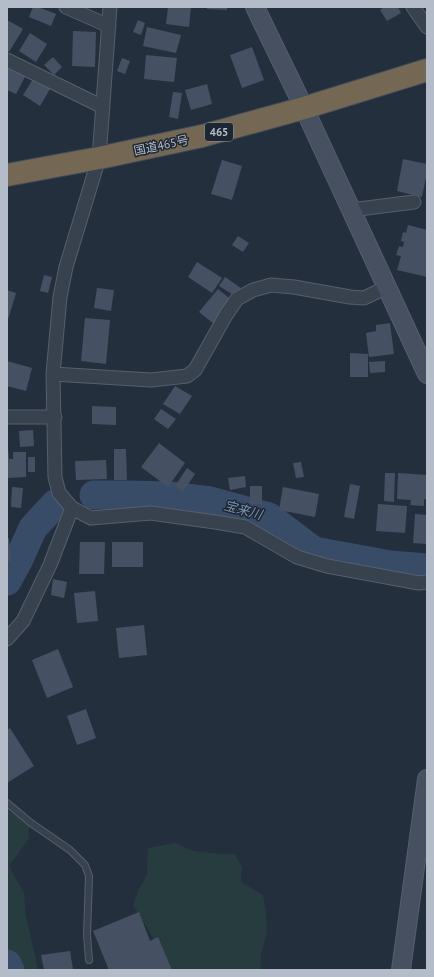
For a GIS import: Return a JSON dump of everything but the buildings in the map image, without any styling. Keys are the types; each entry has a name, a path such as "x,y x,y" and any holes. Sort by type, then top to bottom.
{"highway":[{"name":"国道465号","path":"7,175 99,158 202,136 304,108 427,70"}],"street":[{"path":"66,7 108,26"},
{"path":"110,7 99,158 66,267 60,297 54,374 55,477 59,493 72,508 91,518 151,513 245,527 297,557 327,566 419,582 427,582"},
{"path":"255,7 304,108 427,374"},
{"path":"413,7 427,27"},
{"path":"7,60 103,108"},
{"path":"351,210 414,202"},
{"path":"54,374 152,380 186,376 195,370 226,315 237,299 253,290 271,285 294,287 364,298 387,287"},
{"path":"7,418 55,417"},
{"path":"7,639 23,621 50,565 72,508"},
{"path":"401,970 427,779"}],"lane":[{"path":"7,802 31,823 70,850 85,865 89,876 87,935 89,960"}],"green space":[{"path":"7,809 29,825 28,840 9,866 24,893 26,917 38,970 7,970"},
{"path":"175,843 194,851 235,854 242,867 241,882 263,895 267,932 261,955 260,970 168,970 157,944 133,905 147,874 148,848"}],"waterway":[{"name":"宝来川","path":"94,495 170,496 210,501 269,517 314,551 390,565 427,568"},
{"name":"宝来川","path":"7,581 33,528 55,504"},
{"path":"7,964 10,970"}]}
